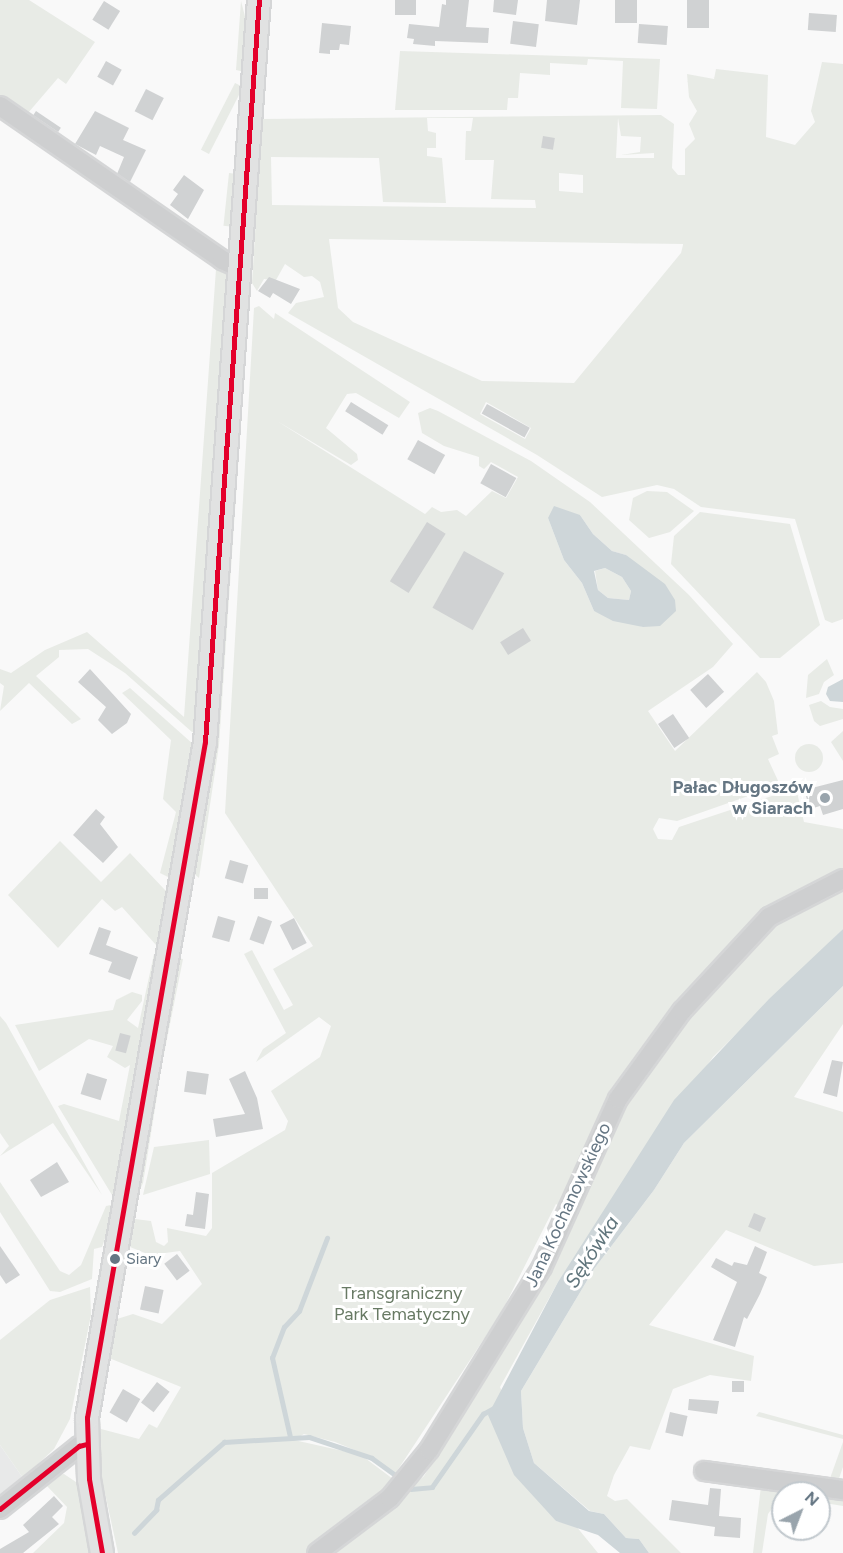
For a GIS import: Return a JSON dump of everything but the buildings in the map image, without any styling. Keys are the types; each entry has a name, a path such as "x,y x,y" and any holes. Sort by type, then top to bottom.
{"main road":[{"path":"102,1553 87,1444 91,1383 205,742 259,0"}],"street":[{"path":"0,106 212,254 240,268"},
{"name":"Jana Kochanowskiego","path":"317,1553 390,1498 429,1450 542,1267 618,1099 682,1011 770,917 843,879"},
{"path":"0,1509 79,1446 87,1444"},
{"path":"704,1471 843,1490"}],"shaded area":[{"path":"0,1445 23,1478 0,1496"}],"green space":[{"path":"0,0 29,0 95,42 66,84 58,78 22,120 0,101"},
{"path":"241,1 248,28 245,72 236,70"},
{"path":"400,51 660,59 657,109 621,108 623,61 588,59 587,65 550,63 550,75 520,73 518,98 508,98 507,110 395,110"},
{"path":"822,62 843,64 843,619 832,623 825,620 795,519 701,507 674,489 657,485 602,497 537,455 288,313 296,303 324,297 320,282 312,276 304,277 285,264 276,280 264,279 257,291 252,283 262,119 661,115 674,124 672,168 678,175 685,175 685,149 695,139 689,124 697,111 689,97 687,74 714,79 716,69 768,75 766,137 795,145 815,122 811,111","holes":["427,118 473,118 471,131 466,131 465,160 494,160 491,199 535,200 536,208 272,205 271,157 379,158 383,202 446,203 442,158 427,156 427,148 436,148 436,133 428,131","618,118 621,136 641,137 640,152 621,155 654,153 654,158 616,158","559,173 583,175 583,193 559,191","329,239 683,244 681,253 574,383 482,381 353,322 338,308","486,402 531,428 525,439 480,414"]},
{"path":"235,83 243,87 209,154 201,150"},
{"path":"0,112 230,270 198,733 192,732 125,673 88,649 59,650 59,657 36,676 81,719 72,724 29,683 0,711 4,686 0,683 0,669 11,673 45,650 87,632 184,717 216,269 0,117"},
{"path":"229,173 238,174 232,227 223,226"},
{"path":"249,305 219,745 199,878 192,872"},
{"name":"Transgraniczny Park Tematyczny","path":"259,306 274,319 275,313 410,402 399,418 356,393 347,394 326,428 357,454 358,460 351,465 277,421 425,514 432,507 441,512 457,510 466,516 492,491 506,498 518,477 491,462 484,469 479,466 479,457 444,446 422,433 418,413 430,408 438,411 531,461 590,502 689,595 733,644 713,667 648,711 675,751 757,672 766,682 774,701 778,734 772,736 779,754 768,759 780,785 677,821 659,818 653,829 658,839 672,840 679,827 796,788 804,822 843,829 843,872 732,944 705,979 772,919 843,881 843,929 713,1057 558,1282 500,1387 556,1521 576,1526 598,1553 333,1553 424,1476 457,1423 461,1401 570,1212 556,1204 501,1313 395,1474 374,1458 335,1442 304,1434 294,1440 361,1455 393,1479 365,1512 312,1553 118,1553 101,1475 101,1429 139,1439 149,1424 157,1428 181,1387 109,1358 117,1319 133,1314 162,1324 202,1284 180,1251 150,1255 130,1247 135,1219 151,1221 156,1242 164,1246 168,1242 167,1228 206,1236 212,1228 212,1173 285,1130 288,1121 271,1091 320,1057 331,1026 319,1017 256,1062 263,1049 286,1033 244,954 252,950 284,1010 293,1005 273,969 313,946 225,813 254,308","holes":["580,515 593,534 612,551 626,555 643,627 594,611 582,583 564,560 548,518"]},
{"path":"647,491 667,492 694,511 670,532 649,538 629,520 633,498"},
{"path":"700,512 790,524 820,625 780,658 760,658 671,564 674,536"},
{"path":"605,568 622,577 631,591 629,600 608,598 598,590 595,571"},
{"path":"827,659 834,675 824,682 819,694 806,698 808,675"},
{"path":"130,688 193,744 176,881 160,873 176,812 163,799 171,740 122,693"},
{"path":"821,701 830,707 843,709 843,719 820,726 814,721 809,705"},
{"path":"843,731 843,761 831,742"},
{"path":"809,744 819,748 823,758 819,768 809,772 799,768 795,758 799,748"},
{"path":"60,841 101,882 130,853 165,890 174,893 164,945 156,945 122,907 115,911 102,899 58,948 8,895"},
{"path":"154,954 158,956 117,1196 112,1195 58,1106 64,1104 119,1121 130,1065 125,1068 107,1057 113,1046 89,1039 39,1071 15,1025 113,1010 116,1000 132,992 142,995 142,1001 127,1020 138,1028"},
{"path":"176,958 183,959 164,1054 161,1052"},
{"path":"843,986 843,1024 794,1097 843,1112 843,1263 814,1266 726,1230 649,1325 754,1356 751,1381 710,1375 673,1389 650,1450 630,1446 614,1475 607,1496 615,1501 627,1499 681,1553 649,1553 639,1539 626,1538 604,1514 590,1511 534,1463 523,1428 521,1391 594,1269 654,1190 684,1143"},
{"path":"0,1016 102,1195 53,1123 0,1156 9,1146 0,1133"},
{"path":"152,1089 158,1090 143,1183 134,1202"},
{"path":"209,1140 210,1174 143,1195 154,1147"},
{"path":"0,1182 60,1271 69,1275 81,1265 106,1206 111,1205 115,1210 102,1247 94,1249 92,1279 60,1292 50,1291 0,1212"},
{"path":"90,1287 91,1315 70,1419 54,1449 23,1478 0,1445 0,1340 50,1300"},
{"path":"759,1412 843,1435 843,1439 756,1416"},
{"path":"843,1442 843,1467 836,1487 831,1485 829,1481"},
{"path":"64,1474 79,1484 89,1553 33,1553 64,1523 67,1507 47,1486 57,1475"},
{"path":"761,1486 771,1487 771,1510 768,1514 762,1553 753,1553"},
{"path":"831,1494 843,1495 843,1506 831,1504"}],"water":[{"path":"554,506 580,515 593,534 612,551 626,555 665,584 675,600 676,611 660,626 643,627 613,621 594,611 582,583 564,560 548,518","holes":["605,568 622,577 631,591 629,600 608,598 598,590 594,571"]},
{"path":"843,679 843,702 830,701 826,694 828,687"},
{"name":"Sękówka","path":"843,929 843,986 684,1143 654,1190 594,1269 521,1391 523,1428 534,1463 589,1511 604,1514 626,1538 639,1539 649,1553 620,1553 598,1535 556,1521 514,1475 488,1415 558,1282 674,1100 769,999"}],"waterway":[{"path":"290,1437 272,1358 284,1327 299,1311 327,1238"},
{"path":"411,1489 432,1487 483,1414 494,1408"},
{"path":"134,1533 156,1510 158,1500 224,1442 309,1437 372,1458 395,1475"}],"transit line":[{"path":"102,1553 89,1479 87,1418 205,742 259,0"},
{"path":"0,1509 79,1446 87,1444"}],"place":[{"name":"Pałac Długoszów w Siarach","path":"825,798"},
{"name":"Siary","path":"115,1259"}]}
